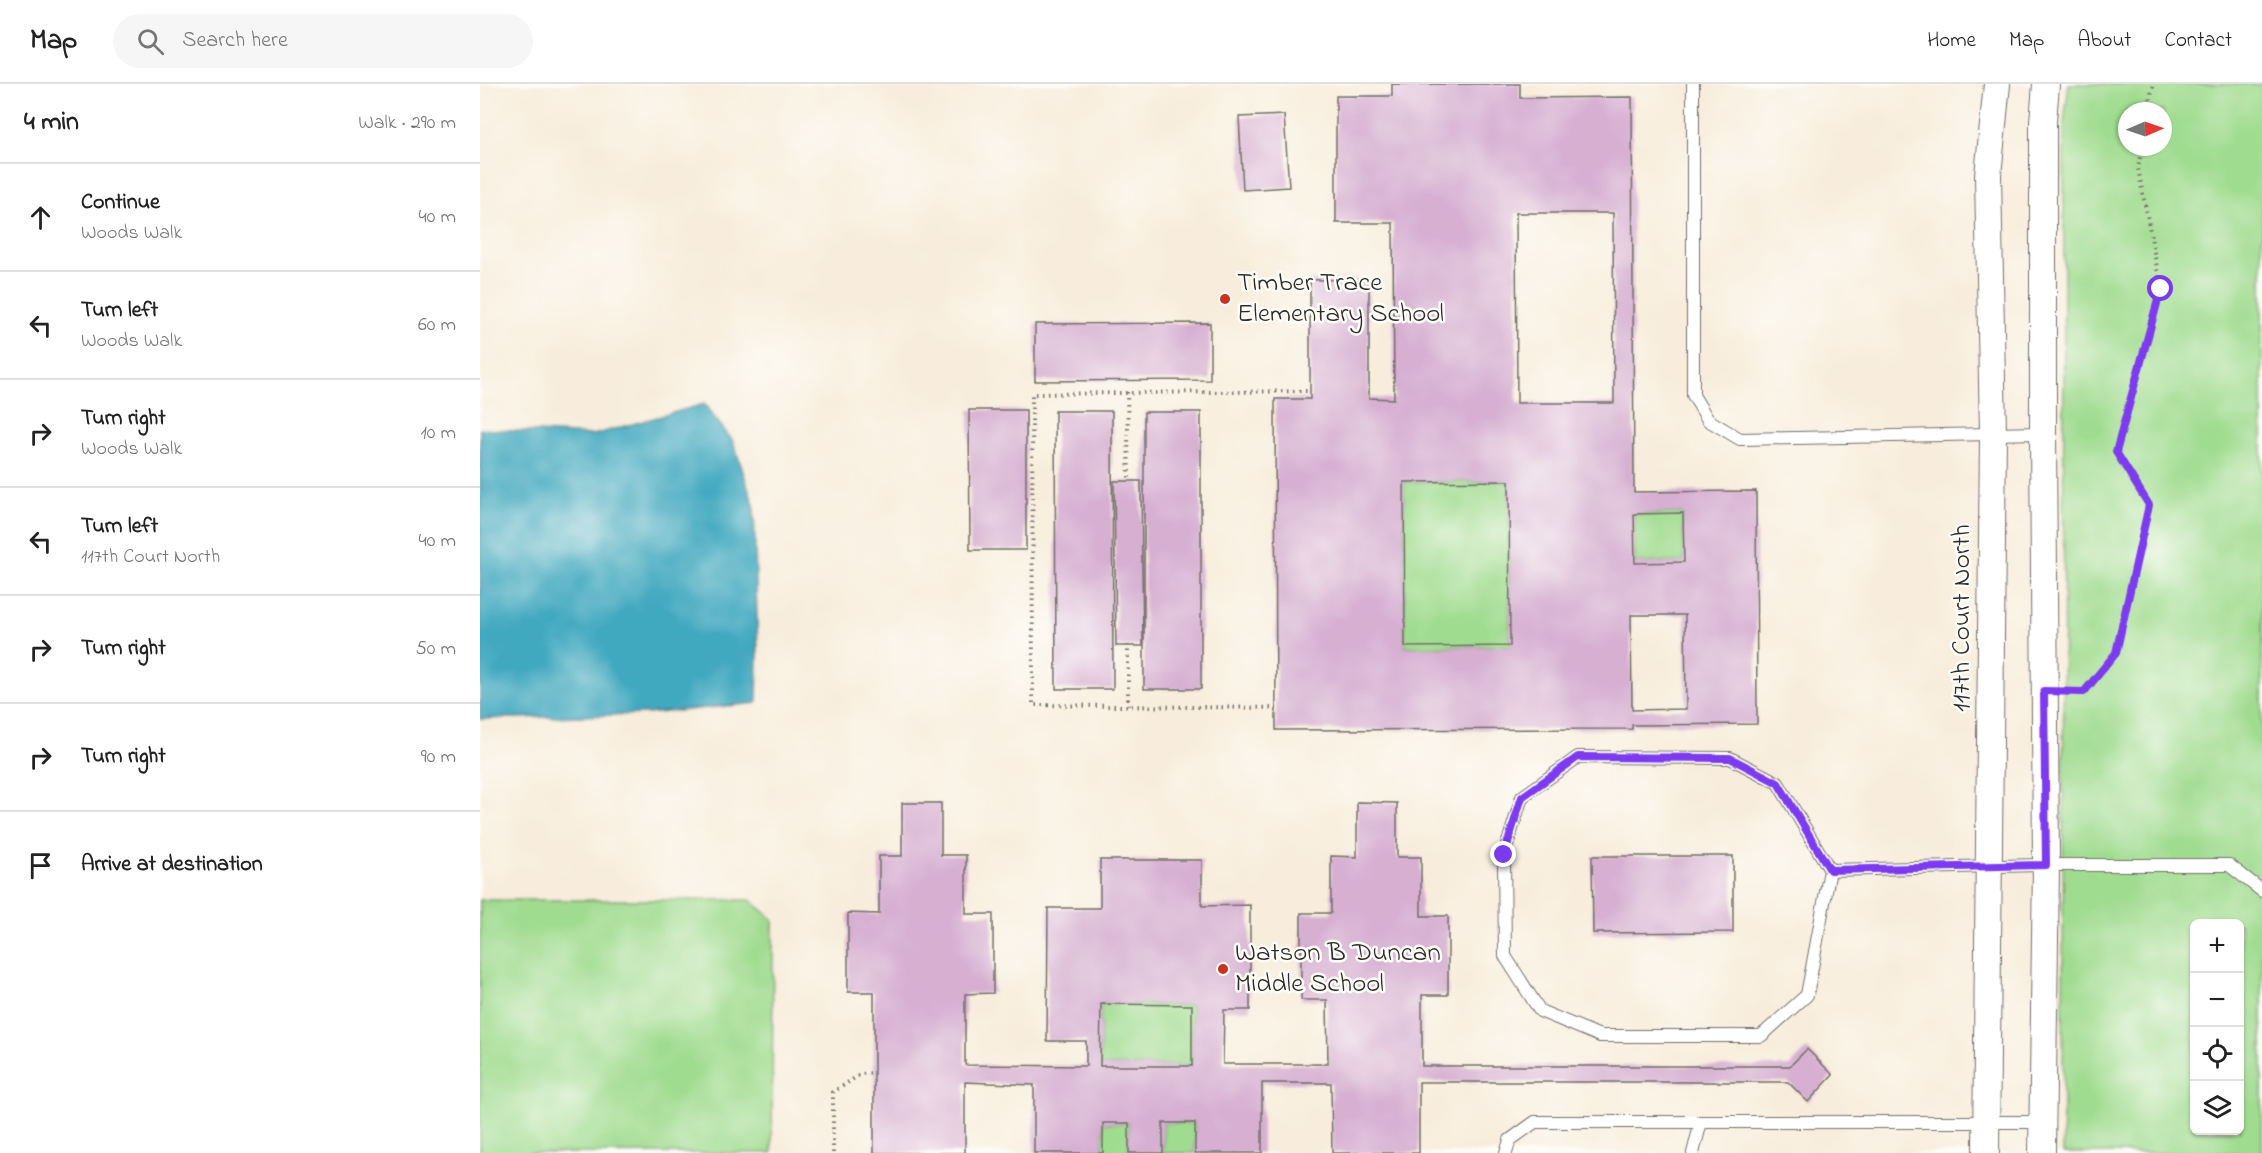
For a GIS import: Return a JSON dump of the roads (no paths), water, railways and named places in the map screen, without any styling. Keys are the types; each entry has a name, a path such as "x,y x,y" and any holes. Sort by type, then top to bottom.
{"street":[{"name":"117th Court North","path":"1986,1153 1993,433 1988,175 1997,84"},
{"path":"2042,1153 2046,865 2043,122 2046,84"}],"lane":[{"path":"1694,84 1693,395 1708,420 1740,439 2043,433"},
{"path":"1578,757 1730,758 1778,783 1830,870 1807,995 1761,1036 1600,1036 1540,1011 1505,956 1504,855 1522,797 1578,757"},
{"path":"1830,870 2046,865 2229,865 2262,891"},
{"path":"1506,1153 1509,1140 1535,1122 2042,1122"},
{"path":"1693,1153 1701,1122"}],"water":[{"path":"704,404 733,441 754,505 757,703 647,714 480,719 480,429 593,435"}],"place":[{"name":"Timber Trace Elementary School","path":"1225,299"},
{"name":"Watson B Duncan Middle School","path":"1223,969"}]}
